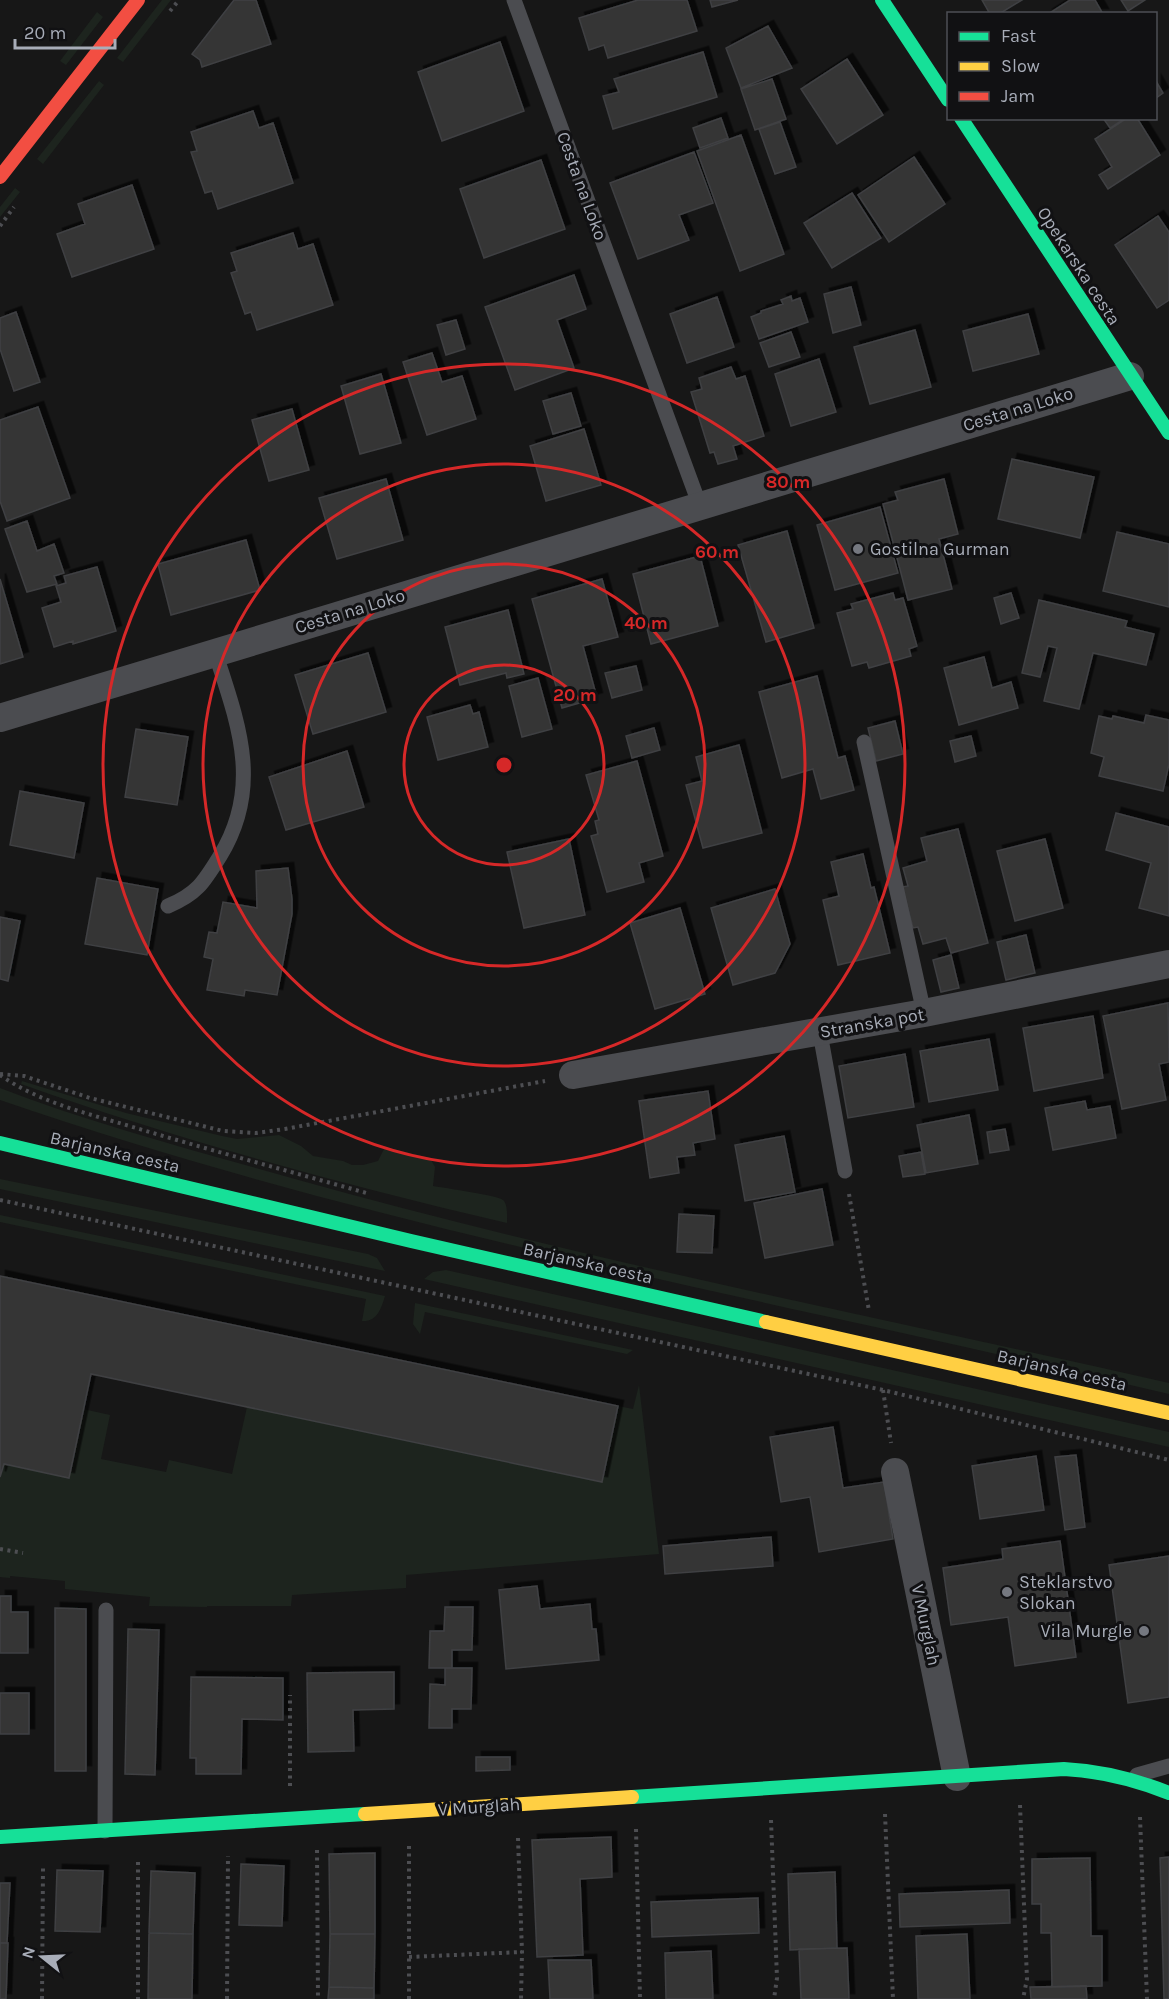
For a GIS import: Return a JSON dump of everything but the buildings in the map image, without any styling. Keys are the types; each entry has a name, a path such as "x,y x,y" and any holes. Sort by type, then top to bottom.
{"street":[{"path":"0,177 138,0"},
{"path":"882,0 947,98"},
{"name":"Opekarska cesta","path":"962,120 1169,433"},
{"name":"Cesta na Loko","path":"0,718 1130,376"},
{"name":"Stranska pot","path":"573,1075 820,1033 1169,964"},
{"name":"Barjanska cesta","path":"0,1143 411,1241 1169,1413"},
{"name":"V Murglah","path":"895,1472 957,1777"},
{"name":"V Murglah","path":"0,1837 957,1777 1052,1768 1092,1769 1137,1779 1169,1793"}],"lane":[{"name":"Cesta na Loko","path":"514,0 700,506"},
{"path":"168,906 188,897 201,885 230,839 240,811 244,777 243,749 231,699 215,652"},
{"path":"864,742 924,1013"},
{"path":"820,1033 845,1172"},
{"path":"105,1831 106,1610"},
{"path":"1137,1779 1169,1766"}],"path":[{"path":"0,1075 24,1076 90,1098 223,1131 256,1133 573,1075"},
{"name":"Barjanska cesta","path":"0,1075 19,1088 64,1106 175,1140 370,1194"},
{"path":"845,1172 869,1312 858,1309"},
{"path":"0,1200 883,1390 1169,1460"},
{"path":"883,1390 895,1472"},
{"path":"0,1549 23,1553"},
{"path":"290,1695 290,1819"},
{"path":"1018,1772 1027,1979 1023,1999"},
{"path":"1137,1779 1147,1999"},
{"path":"884,1780 893,1999"},
{"path":"770,1788 777,1978 774,1999"},
{"path":"634,1796 640,1999"},
{"path":"516,1804 522,1952 521,1999"},
{"path":"408,1812 409,1999"},
{"path":"317,1818 318,1999"},
{"path":"227,1999 228,1823"},
{"path":"137,1829 138,1999"},
{"path":"42,1999 43,1835"},
{"path":"409,1957 522,1952"}],"shaded area":[{"path":"162,0 171,0 123,62 117,58"},
{"path":"97,12 103,17 66,65 60,61"},
{"path":"99,81 104,85 43,164 37,159"},
{"path":"15,188 20,192 0,217 0,207"},
{"path":"22,1081 126,1113 222,1136 237,1139 279,1135 301,1146 313,1156 343,1161 352,1165 378,1161 385,1147 430,1158 435,1167 433,1186 503,1200 507,1223 384,1193 201,1143 21,1084"},
{"path":"0,1088 146,1137 403,1208 621,1262 1169,1383 1169,1394 613,1269 407,1219 202,1164 101,1133 0,1100"},
{"path":"0,1179 368,1254 377,1258 385,1271 0,1189"},
{"path":"0,1215 385,1296 375,1317 362,1321 366,1299 0,1222"},
{"path":"446,1270 1169,1432 1169,1447 424,1279 433,1272"},
{"path":"415,1303 633,1350 627,1354 425,1312 420,1334 413,1324"},
{"path":"639,1385 659,1554 406,1575 406,1588 292,1595 291,1606 149,1606 150,1597 65,1589 65,1581 0,1577 0,1477 4,1464 83,1409 110,1415 101,1459 166,1472 169,1460 232,1474 247,1407 602,1482 618,1406 633,1409"}],"traffic: fast":[{"path":"882,0 947,98"},
{"path":"962,120 1169,433"},
{"path":"0,1143 411,1241 766,1322"},
{"path":"632,1797 1064,1769 1118,1776 1169,1793"},
{"path":"0,1837 365,1814"}],"traffic: slow":[{"path":"766,1322 1169,1413"},
{"path":"365,1814 632,1797"}],"traffic: jam":[{"path":"0,177 138,0"}],"place":[{"name":"Gostilna Gurman","path":"858,549"},
{"name":"Steklarstvo Slokan","path":"1007,1592"},
{"name":"Vila Murgle","path":"1144,1631"}]}
